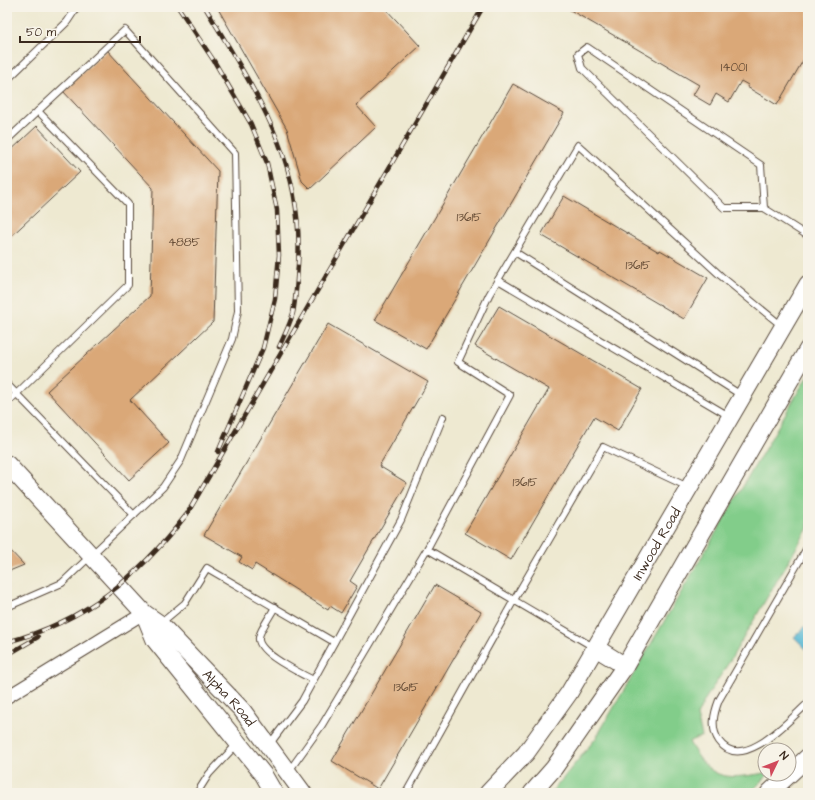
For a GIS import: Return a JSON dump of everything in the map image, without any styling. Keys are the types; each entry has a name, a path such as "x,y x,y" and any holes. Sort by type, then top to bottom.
{"main road":[{"name":"Inwood Road","path":"488,793 526,753 569,693 808,284"},
{"path":"532,793 554,768 624,666 808,349"},
{"name":"Alpha Road","path":"7,464 144,613 160,624 242,710 303,793"},
{"name":"Alpha Road","path":"144,613 155,640 263,774 274,793"},
{"path":"596,648 624,666"},
{"path":"238,742 257,729"},
{"path":"769,793 808,757"}],"street":[{"path":"7,697 144,613"}],"lane":[{"path":"7,80 67,22 77,7"},
{"path":"7,140 125,30 235,153 238,311 232,339 181,460 163,487 62,583 7,607"},
{"path":"764,208 761,165 587,47 578,54 582,68 724,208 764,208 808,236"},
{"path":"7,403 128,285 128,204 38,111"},
{"path":"289,772 322,726 427,548 510,395 458,362 489,294 578,145 721,276 783,326"},
{"path":"515,252 743,396"},
{"path":"498,280 731,416"},
{"path":"7,384 134,515"},
{"path":"269,745 302,701 400,520 443,417"},
{"path":"406,793 514,600 603,447 689,488"},
{"path":"808,546 719,700 714,719 717,738 722,745 734,752 748,751 759,746 808,703"},
{"path":"427,548 596,648"},
{"path":"160,624 185,603 207,568 334,642"},
{"path":"276,607 259,638 260,647 268,655 313,680"},
{"path":"197,793 209,774 238,742"}],"green space":[{"path":"808,375 808,528 728,664 704,701 697,716 702,736 689,742 704,764 712,770 728,776 757,774 757,782 761,782 750,793 551,793 596,738"}],"water":[{"path":"808,624 808,651 794,637"}],"building":[{"path":"217,7 384,7 420,46 356,105 376,127 310,189 302,181 287,129"},
{"path":"565,7 806,7 808,8 808,52 777,105 747,87 748,85 741,81 729,102 716,94 710,105 693,95 699,85"},
{"path":"107,50 218,171 213,322 130,400 169,443 129,480 47,391 150,296 153,188 63,91"},
{"path":"513,84 564,113 426,349 375,320"},
{"path":"37,126 80,172 7,240 7,154"},
{"path":"564,196 659,252 660,250 708,278 684,319 541,235"},
{"path":"499,306 642,389 618,431 594,417 511,560 465,533 549,389 475,346"},
{"path":"328,324 428,382 379,466 407,483 350,581 357,586 341,613 330,606 328,610 255,564 252,570 239,562 242,557 204,535"},
{"path":"7,547 24,565 7,572"},
{"path":"435,585 481,612 378,789 332,761"}],"railway":[{"path":"178,7 214,61 251,124 267,163 277,210 279,255 275,299 263,348 218,452"},
{"path":"205,7 242,69 273,129 285,160 293,193 298,228 298,265 296,289 293,313 289,326 279,347"},
{"path":"7,642 35,633 61,622 108,594 149,558 187,514 483,7"},
{"path":"7,655 38,637"}]}
